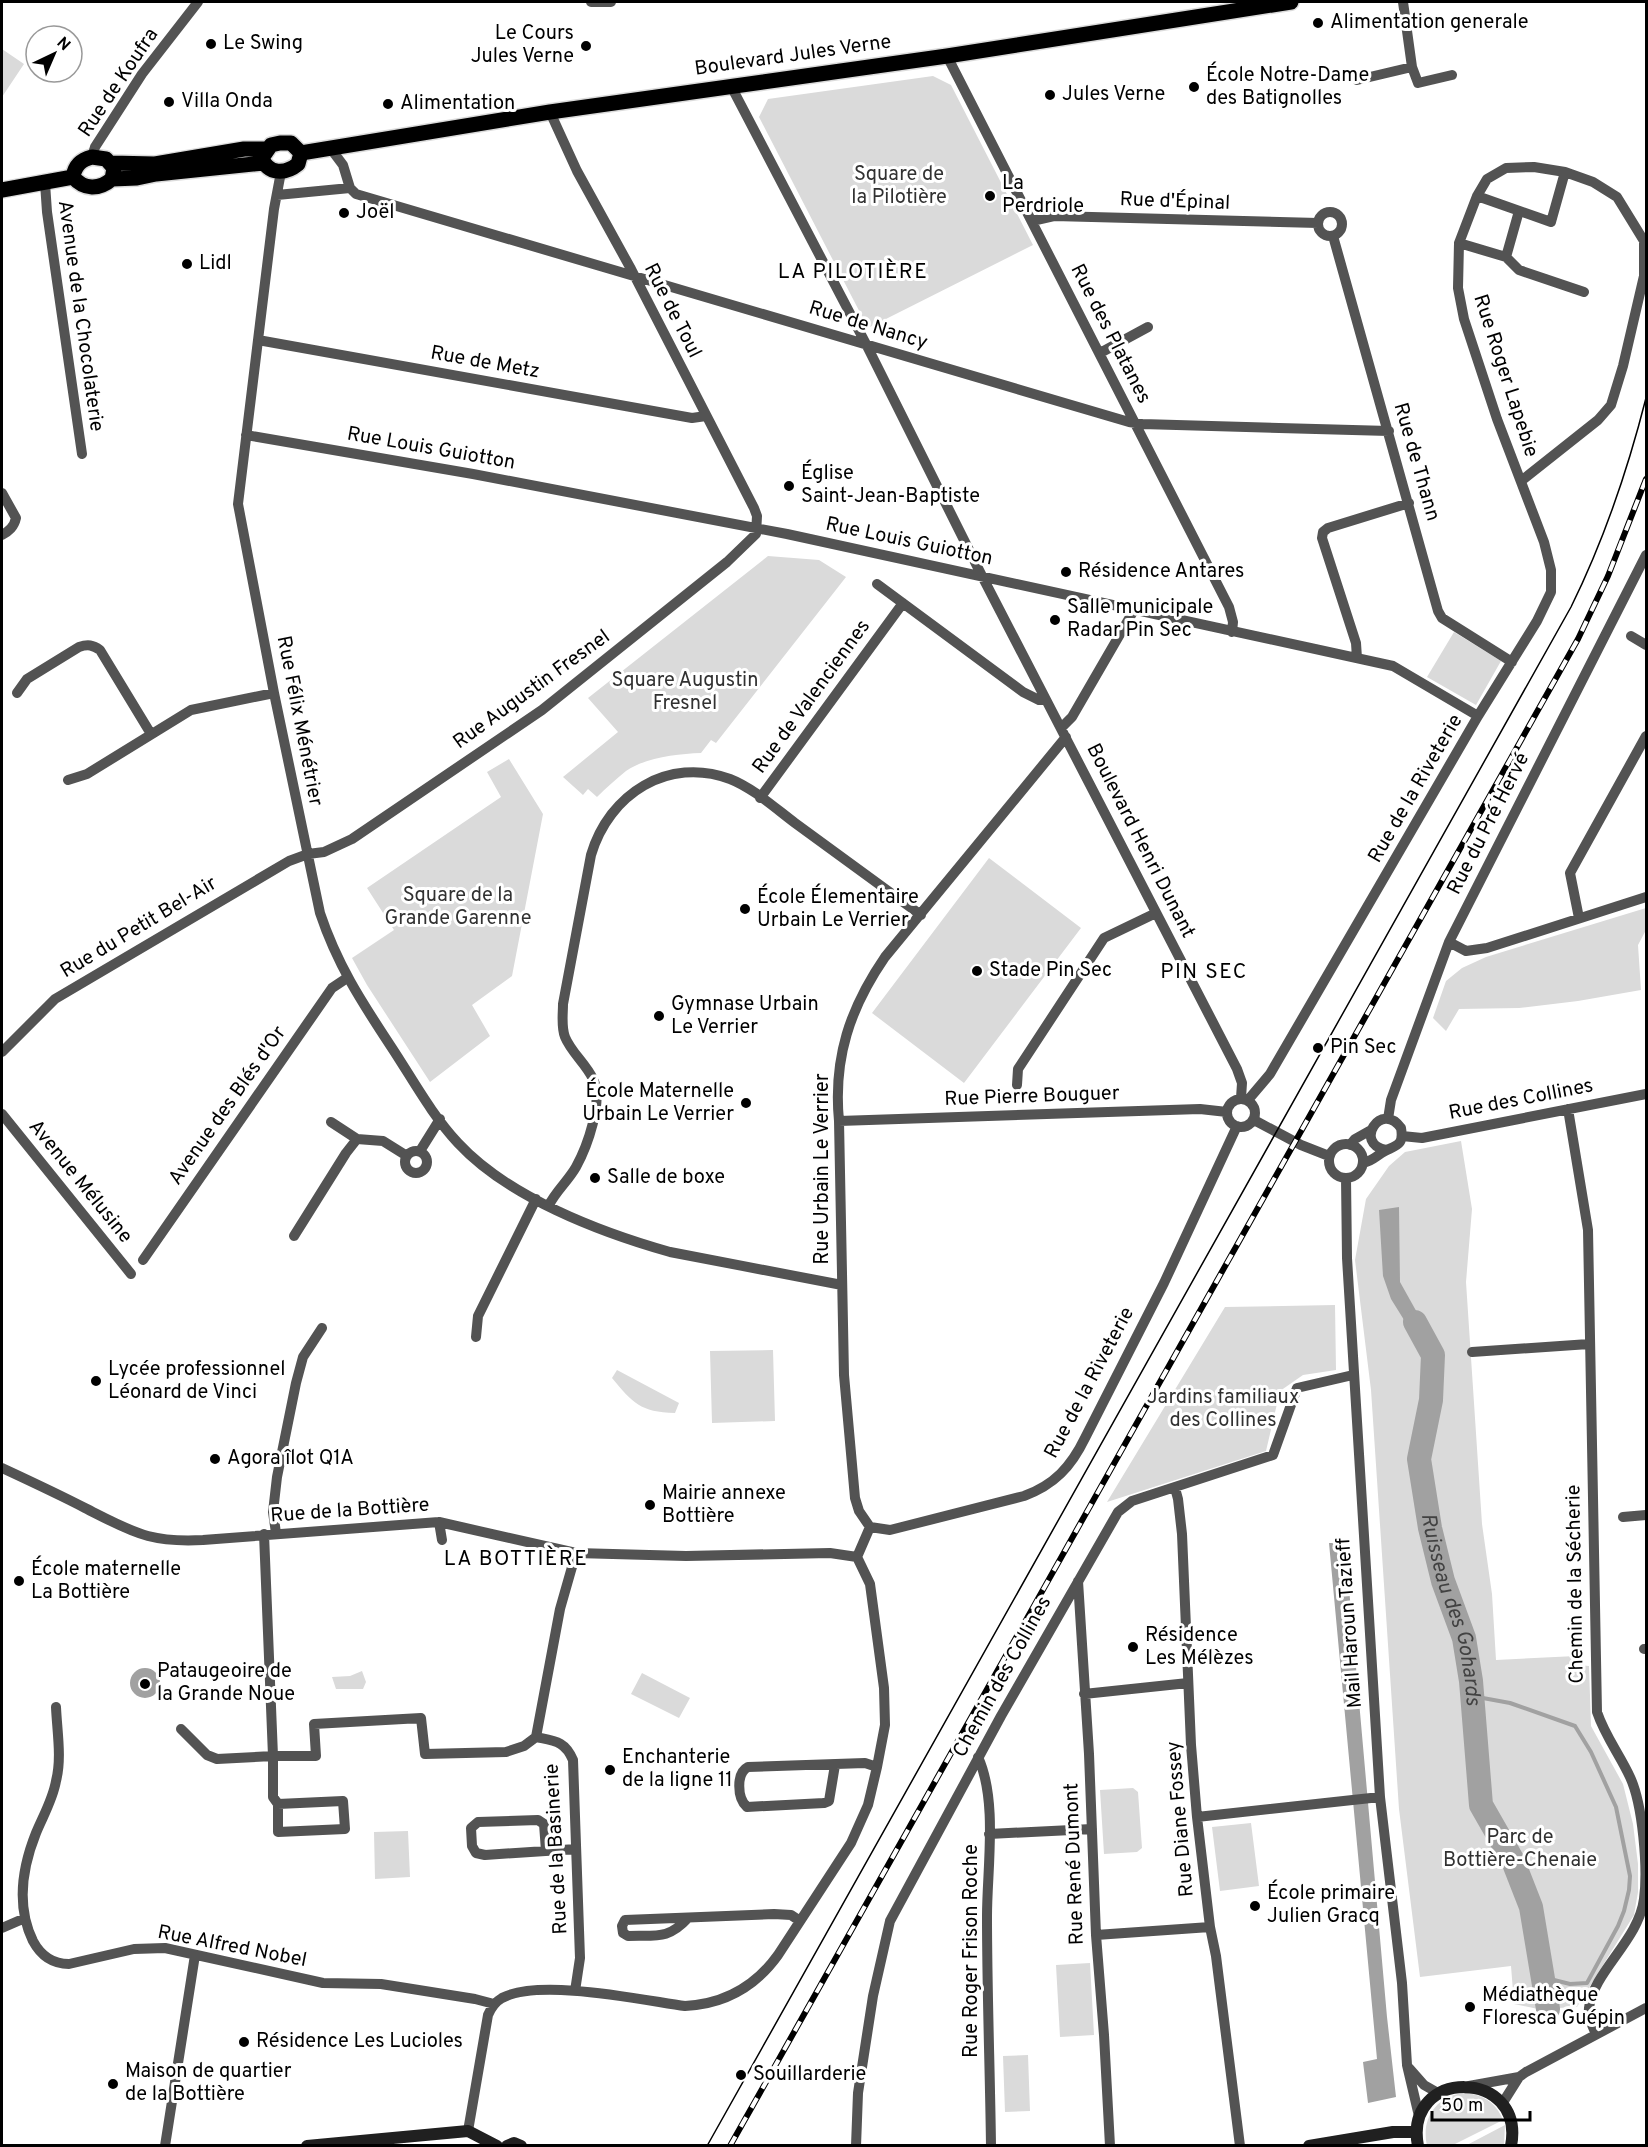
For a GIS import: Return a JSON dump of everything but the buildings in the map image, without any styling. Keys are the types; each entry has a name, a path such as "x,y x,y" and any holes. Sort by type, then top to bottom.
{"main road":[{"name":"Boulevard Jules Verne","path":"301,153 550,112 947,56 1291,2"},
{"path":"111,163 155,164 244,149 266,156 273,170 281,172 292,170 298,164 301,153 296,147 286,142 275,144 266,156 137,178 112,179 102,186 90,187 78,183 73,177 74,169 79,163 92,157 101,157 111,163 114,168 112,179"},
{"path":"2,189 73,177"}],"street":[{"name":"Rue de Koufra","path":"92,157 95,147 142,74 198,2"},
{"path":"591,2 611,2"},
{"path":"1403,2 1412,67 1418,83 1452,75"},
{"name":"Rue des Platanes","path":"947,56 1229,607 1233,622 1232,632"},
{"path":"1357,80 1412,67"},
{"name":"Boulevard Henri Dunant","path":"731,86 866,344 982,576 1237,1069 1245,1099"},
{"name":"Rue de Toul","path":"550,112 577,171 754,508 758,529"},
{"path":"331,149 343,165 350,188"},
{"name":"Rue Roger Lapebie","path":"1521,482 1464,320 1458,288 1459,243 1477,196 1487,179 1506,168 1534,167 1565,172"},
{"name":"Rue Félix Ménétrier","path":"281,172 238,504 320,914 330,944 347,978 440,1119 458,1142 482,1165 509,1185 605,1231 653,1247 842,1285"},
{"path":"1477,196 1551,222 1565,172 1593,182 1617,197 1644,241 1644,276 1623,366 1611,405 1598,420 1521,482"},
{"name":"Avenue de la Chocolaterie","path":"45,183 46,212 82,454"},
{"name":"Rue de Nancy","path":"277,195 350,188 356,194 1136,423 1389,431"},
{"name":"Rue d'Épinal","path":"1032,221 1054,216 1318,224 1320,216 1326,212 1338,214 1342,224 1340,231 1333,236"},
{"path":"1506,257 1519,212"},
{"path":"1318,224 1322,232 1327,236 1333,236"},
{"name":"Rue de Thann","path":"1333,236 1438,611 1442,618 1512,662"},
{"path":"1459,243 1506,257 1519,270 1584,292"},
{"path":"1100,353 1148,327"},
{"name":"Rue de Metz","path":"258,340 692,418 706,416"},
{"name":"Rue Louis Guiotton","path":"246,435 473,474 758,529 1393,666 1479,716"},
{"name":"Rue de la Riveterie","path":"1245,1099 1270,1074 1537,621 1551,592 1551,570 1544,542 1521,482"},
{"path":"2,493 16,518 9,531 2,535"},
{"path":"1357,658 1356,643 1322,538 1323,532 1328,528 1409,503"},
{"name":"Rue Augustin Fresnel","path":"308,854 324,852 352,839 542,710 727,562 756,534 758,529"},
{"name":"Rue du Pré Hervé","path":"1388,1119 1391,1100 1449,942 1647,555"},
{"path":"876,584 1023,692 1039,700 1046,700"},
{"name":"Rue de Valenciennes","path":"903,603 760,798 921,915"},
{"name":"Rue Urbain Le Verrier","path":"870,1527 859,1511 853,1488 844,1376 837,1088 849,1026 867,984 885,957 921,915 1063,732 1134,610"},
{"path":"1631,636 1647,645"},
{"path":"17,693 27,679 88,644 100,650 151,734"},
{"path":"68,780 87,774 191,710 274,693"},
{"path":"1579,918 1570,873 1647,736"},
{"path":"549,1205 554,1194 575,1169 595,1114 597,1091 593,1078 564,1036 563,1004 596,839 615,807 631,793 648,783 687,772 732,780 760,798"},
{"name":"Rue du Petit Bel-Air","path":"2,1052 55,999 289,861 308,854"},
{"path":"1449,942 1466,951 1487,948 1647,897"},
{"path":"1017,1085 1018,1069 1104,938 1156,913"},
{"name":"Avenue des Blés d'Or","path":"143,1260 332,988 347,978"},
{"name":"Rue des Collines","path":"1402,1136 1422,1138 1647,1094"},
{"path":"1245,1099 1255,1109 1254,1120 1245,1126 1237,1126 1229,1121 1227,1112 1230,1103 1245,1099"},
{"name":"Rue Pierre Bouguer","path":"839,1121 1200,1109 1227,1112"},
{"name":"Chemin de la Sécherie","path":"1568,1109 1588,1230 1597,1712 1635,1791 1640,1816 1646,1881 1640,1916 1633,1931 1598,1983 1592,1997 1589,2017 1596,2034"},
{"name":"Avenue Mélusine","path":"2,1114 131,1274"},
{"path":"420,1151 440,1119"},
{"path":"1350,1145 1355,1138 1371,1130 1377,1122 1388,1119 1398,1125 1402,1136 1398,1144 1371,1161 1363,1163"},
{"path":"1254,1120 1301,1145 1329,1156"},
{"path":"331,1122 357,1139 383,1140 407,1156"},
{"name":"Rue de la Riveterie","path":"870,1527 890,1530 1024,1496 1044,1488 1062,1474 1075,1457 1091,1428 1164,1282 1237,1126"},
{"path":"1371,1130 1374,1144 1386,1150"},
{"path":"294,1236 357,1139"},
{"path":"1340,1145 1350,1145 1358,1150 1363,1163 1358,1173 1341,1178 1332,1172 1329,1156 1340,1145"},
{"path":"413,1151 420,1151 426,1156 427,1163 421,1172 414,1172 408,1168 405,1162 407,1156 413,1151"},
{"name":"Mail Haroun Tazieff","path":"1346,1178 1347,1258 1353,1375 1380,1797 1402,1983 1407,2065 1419,2116"},
{"path":"477,1337 478,1316 536,1199"},
{"path":"276,1533 273,1512 296,1383 303,1357 322,1328"},
{"path":"1472,1352 1589,1344"},
{"name":"Chemin des Collines","path":"856,2145 858,2093 873,1996 890,1921 978,1757 1118,1512 1132,1501 1273,1455 1298,1388 1353,1375"},
{"name":"Rue de la Bottière","path":"2,1468 146,1536 182,1541 439,1522 576,1553 686,1556 830,1553 857,1557"},
{"name":"Rue Diane Fossey","path":"1174,1488 1178,1499 1182,1534 1188,1683 1197,1817 1240,2145"},
{"path":"1623,1517 1647,1515"},
{"path":"439,1522 442,1540"},
{"path":"468,2131 486,2024 494,2004 504,1996 555,1989 685,2006 704,2005 725,1999 750,1985 770,1967 851,1843 868,1805 877,1767 885,1725 884,1688 870,1584 857,1557 870,1527"},
{"path":"264,1534 273,1797 278,1804 278,1832 345,1829 344,1801 278,1804"},
{"name":"Rue de la Basinerie","path":"575,1991 580,1958 573,1760 568,1749 560,1743 536,1737 560,1609 576,1553"},
{"name":"Rue René Dumont","path":"1078,1581 1096,1935 1110,2145"},
{"path":"1084,1694 1188,1683"},
{"name":"Rue Alfred Nobel","path":"56,1707 57,1780 30,1849 21,1899 24,1918 37,1948 51,1961 69,1964 148,1948 165,1948 323,1983 381,1984 494,2004"},
{"path":"181,1729 207,1755 217,1759 316,1756 314,1724 421,1718 424,1754 506,1752 524,1746 536,1737"},
{"name":"Rue Roger Frison Roche","path":"978,1757 987,1778 990,1865 987,1914 992,2145"},
{"path":"835,1765 829,1801 824,1803 747,1807 741,1798 740,1775 742,1770 748,1767 865,1763 877,1767"},
{"path":"1197,1817 1380,1797"},
{"path":"546,1851 544,1824 538,1820 478,1822 471,1827 472,1846 476,1853 484,1855 546,1851 576,1849"},
{"path":"989,1834 1092,1829"},
{"path":"688,1918 676,1931 669,1934 628,1936 623,1934 622,1926 625,1920 774,1914 791,1915 800,1921"},
{"path":"2,1928 24,1918"},
{"path":"1096,1935 1210,1928"},
{"path":"165,2145 195,1955"},
{"path":"1418,2145 1416,2132 1419,2116 1429,2101 1438,2093 1452,2087 1519,2077 1647,2008"},
{"path":"1407,2065 1424,2085 1438,2093"},
{"path":"1502,2104 1519,2077"},
{"path":"1469,2086 1486,2091 1502,2104 1510,2119 1515,2143"},
{"path":"307,2145 468,2131 496,2145"},
{"path":"1309,2145 1393,2132 1416,2132"},
{"path":"507,2145 514,2143 520,2145"}],"green space":[{"path":"2,49 24,64 2,97"},
{"name":"Square de la Pilotière","path":"933,76 951,85 1033,245 868,328 759,117 768,99"},
{"name":"Square Augustin Fresnel","path":"768,556 819,560 846,577 716,743 711,740 701,753 672,755 643,762 626,771 597,797 588,789 583,795 563,777 618,732 588,698"},
{"path":"1454,632 1501,661 1476,705 1427,677"},
{"name":"Square de la Grande Garenne","path":"509,759 543,814 512,976 472,1005 490,1036 430,1082 352,958 394,930 367,888 501,797 487,772"},
{"name":"Stade Pin Sec","path":"989,858 1081,928 964,1083 872,1013"},
{"path":"1646,908 1646,930 1638,945 1641,990 1519,1008 1459,1009 1446,1031 1433,1018 1446,981 1462,968 1486,957"},
{"name":"Parc de Bottière-Chenaie","path":"1461,1141 1472,1209 1466,1282 1482,1524 1492,1594 1496,1660 1576,1656 1576,1665 1589,1666 1591,1726 1623,1784 1633,1824 1638,1864 1638,1892 1634,1915 1577,2007 1538,2009 1514,2004 1511,1966 1420,1977 1399,1809 1371,1390 1355,1260 1366,1199 1389,1166 1405,1152"},
{"name":"Jardins familiaux des Collines","path":"1335,1305 1336,1370 1303,1375 1280,1391 1266,1451 1107,1502 1225,1307"},
{"path":"773,1350 775,1421 712,1423 710,1351"},
{"path":"617,1370 679,1403 675,1413 653,1411 632,1400 612,1378"},
{"path":"362,1671 366,1682 363,1689 336,1689 332,1677 350,1676"},
{"path":"642,1673 690,1698 679,1718 631,1694"},
{"path":"1133,1788 1138,1792 1142,1848 1137,1852 1104,1854 1100,1790"},
{"path":"1251,1823 1259,1886 1220,1891 1212,1827"},
{"path":"408,1831 410,1877 375,1879 374,1832"},
{"path":"1090,1963 1094,2035 1060,2037 1056,1965"},
{"path":"1028,2055 1030,2111 1005,2112 1003,2056"},
{"path":"1462,2093 1487,2100 1496,2108 1503,2120 1453,2145 1427,2146 1426,2127 1432,2111 1444,2100"},
{"path":"1505,2125 1504,2145 1465,2146"}],"shaded area":[{"path":"1399,1207 1400,1282 1438,1350 1424,1352 1391,1299 1383,1276 1379,1210"},
{"path":"1329,1543 1345,1543 1396,2097 1368,2103 1363,2062 1377,2059"},
{"name":"Pataugeoire de la Grande Noue","path":"145,1668 156,1672 160,1683 156,1694 145,1698 134,1694 130,1683 134,1672"}],"waterway":[{"name":"Ruisseau des Gohards","path":"1415,1322 1433,1355 1431,1400 1419,1459 1430,1528 1443,1581 1464,1638 1471,1681 1481,1805 1513,1861 1531,1907 1548,2009"},
{"path":"1472,1696 1510,1703 1575,1726 1591,1752 1616,1807 1630,1876 1624,1911 1618,1926 1587,1983 1570,1984 1542,1977"}],"tram line":[{"path":"707,2146 1571,607 1614,504 1646,398"}],"railway":[{"path":"730,2146 1578,639 1608,576 1646,479"}],"place":[{"name":"Alimentation generale","path":"1318,23"},
{"name":"Le Swing","path":"211,44"},
{"name":"Le Cours Jules Verne","path":"586,46"},
{"name":"École Notre-Dame des Batignolles","path":"1194,87"},
{"name":"Jules Verne","path":"1050,95"},
{"name":"Villa Onda","path":"169,102"},
{"name":"Alimentation","path":"388,104"},
{"name":"La Perdriole","path":"990,196"},
{"name":"Joël","path":"344,213"},
{"name":"Lidl","path":"187,264"},
{"name":"Église Saint-Jean-Baptiste","path":"789,486"},
{"name":"Résidence Antares","path":"1066,572"},
{"name":"Salle municipale Radar Pin Sec","path":"1055,620"},
{"name":"École Élementaire Urbain Le Verrier","path":"745,909"},
{"name":"Stade Pin Sec","path":"977,971"},
{"name":"Gymnase Urbain Le Verrier","path":"659,1016"},
{"name":"Pin Sec","path":"1318,1048"},
{"name":"École Maternelle Urbain Le Verrier","path":"746,1103"},
{"name":"Salle de boxe","path":"595,1178"},
{"name":"Lycée professionnel Léonard de Vinci","path":"96,1381"},
{"name":"Agora îlot Q1A","path":"215,1459"},
{"name":"Mairie annexe Bottière","path":"650,1505"},
{"name":"École maternelle La Bottière","path":"19,1581"},
{"name":"Résidence Les Mélèzes","path":"1133,1647"},
{"name":"Pataugeoire de la Grande Noue","path":"145,1684"},
{"name":"Enchanterie de la ligne 11","path":"610,1770"},
{"name":"École primaire Julien Gracq","path":"1255,1906"},
{"name":"Médiathèque Floresca Guépin","path":"1470,2007"},
{"name":"Résidence Les Lucioles","path":"244,2042"},
{"name":"Souillarderie","path":"741,2075"},
{"name":"Maison de quartier de la Bottière","path":"113,2084"}],"district":[{"name":"LA PILOTIÈRE","path":"853,272"},
{"name":"PIN SEC","path":"1204,972"},
{"name":"LA BOTTIÈRE","path":"516,1559"}]}
